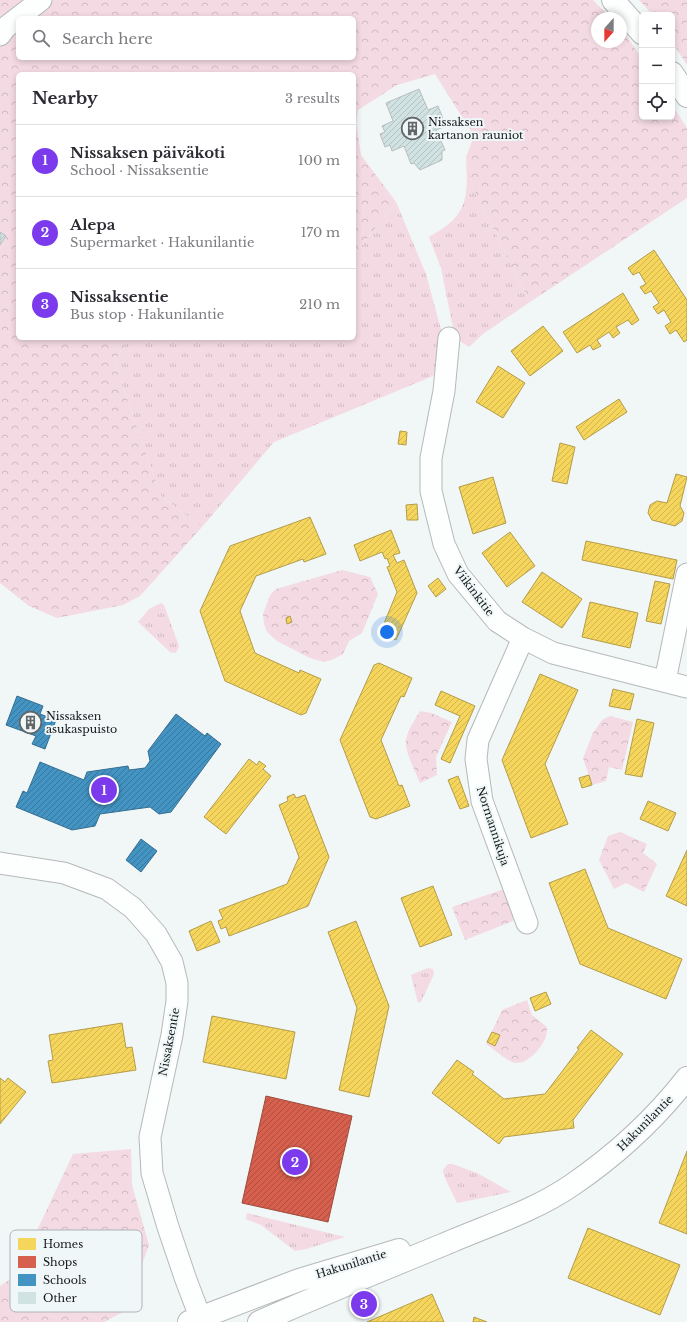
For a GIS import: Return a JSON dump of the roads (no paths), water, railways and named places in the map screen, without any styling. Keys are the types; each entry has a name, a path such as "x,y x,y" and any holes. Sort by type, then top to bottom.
{"street":[{"path":"20,16 41,0"},
{"path":"613,0 639,30"},
{"path":"0,35 5,28 16,19"},
{"path":"675,78 687,96"},
{"name":"Viikinkitie","path":"449,338 444,392 431,458 430,491 444,544 458,574 497,621 523,638 553,653 687,686"},
{"path":"664,681 687,574"},
{"name":"Normannikuja","path":"523,638 478,740 476,759 482,801 527,924"},
{"name":"Nissaksentie","path":"0,863 64,873 107,889 133,908 156,934 172,962 177,983 177,1001 172,1035 150,1137 152,1173 197,1320"},
{"name":"Hakunilantie","path":"258,1322 517,1214 571,1186 633,1137 670,1100 687,1078"},
{"name":"Hakunilantie","path":"197,1320 299,1280 517,1214"}],"place":[{"name":"Nissaksen kartanon rauniot","path":"412,128"},
{"name":"Nissaksen asukaspuisto","path":"31,722"},
{"name":"Nissaksen päiväkoti","path":"104,790"},
{"name":"Alepa","path":"295,1162"},
{"name":"Nissaksentie","path":"364,1304"}]}
